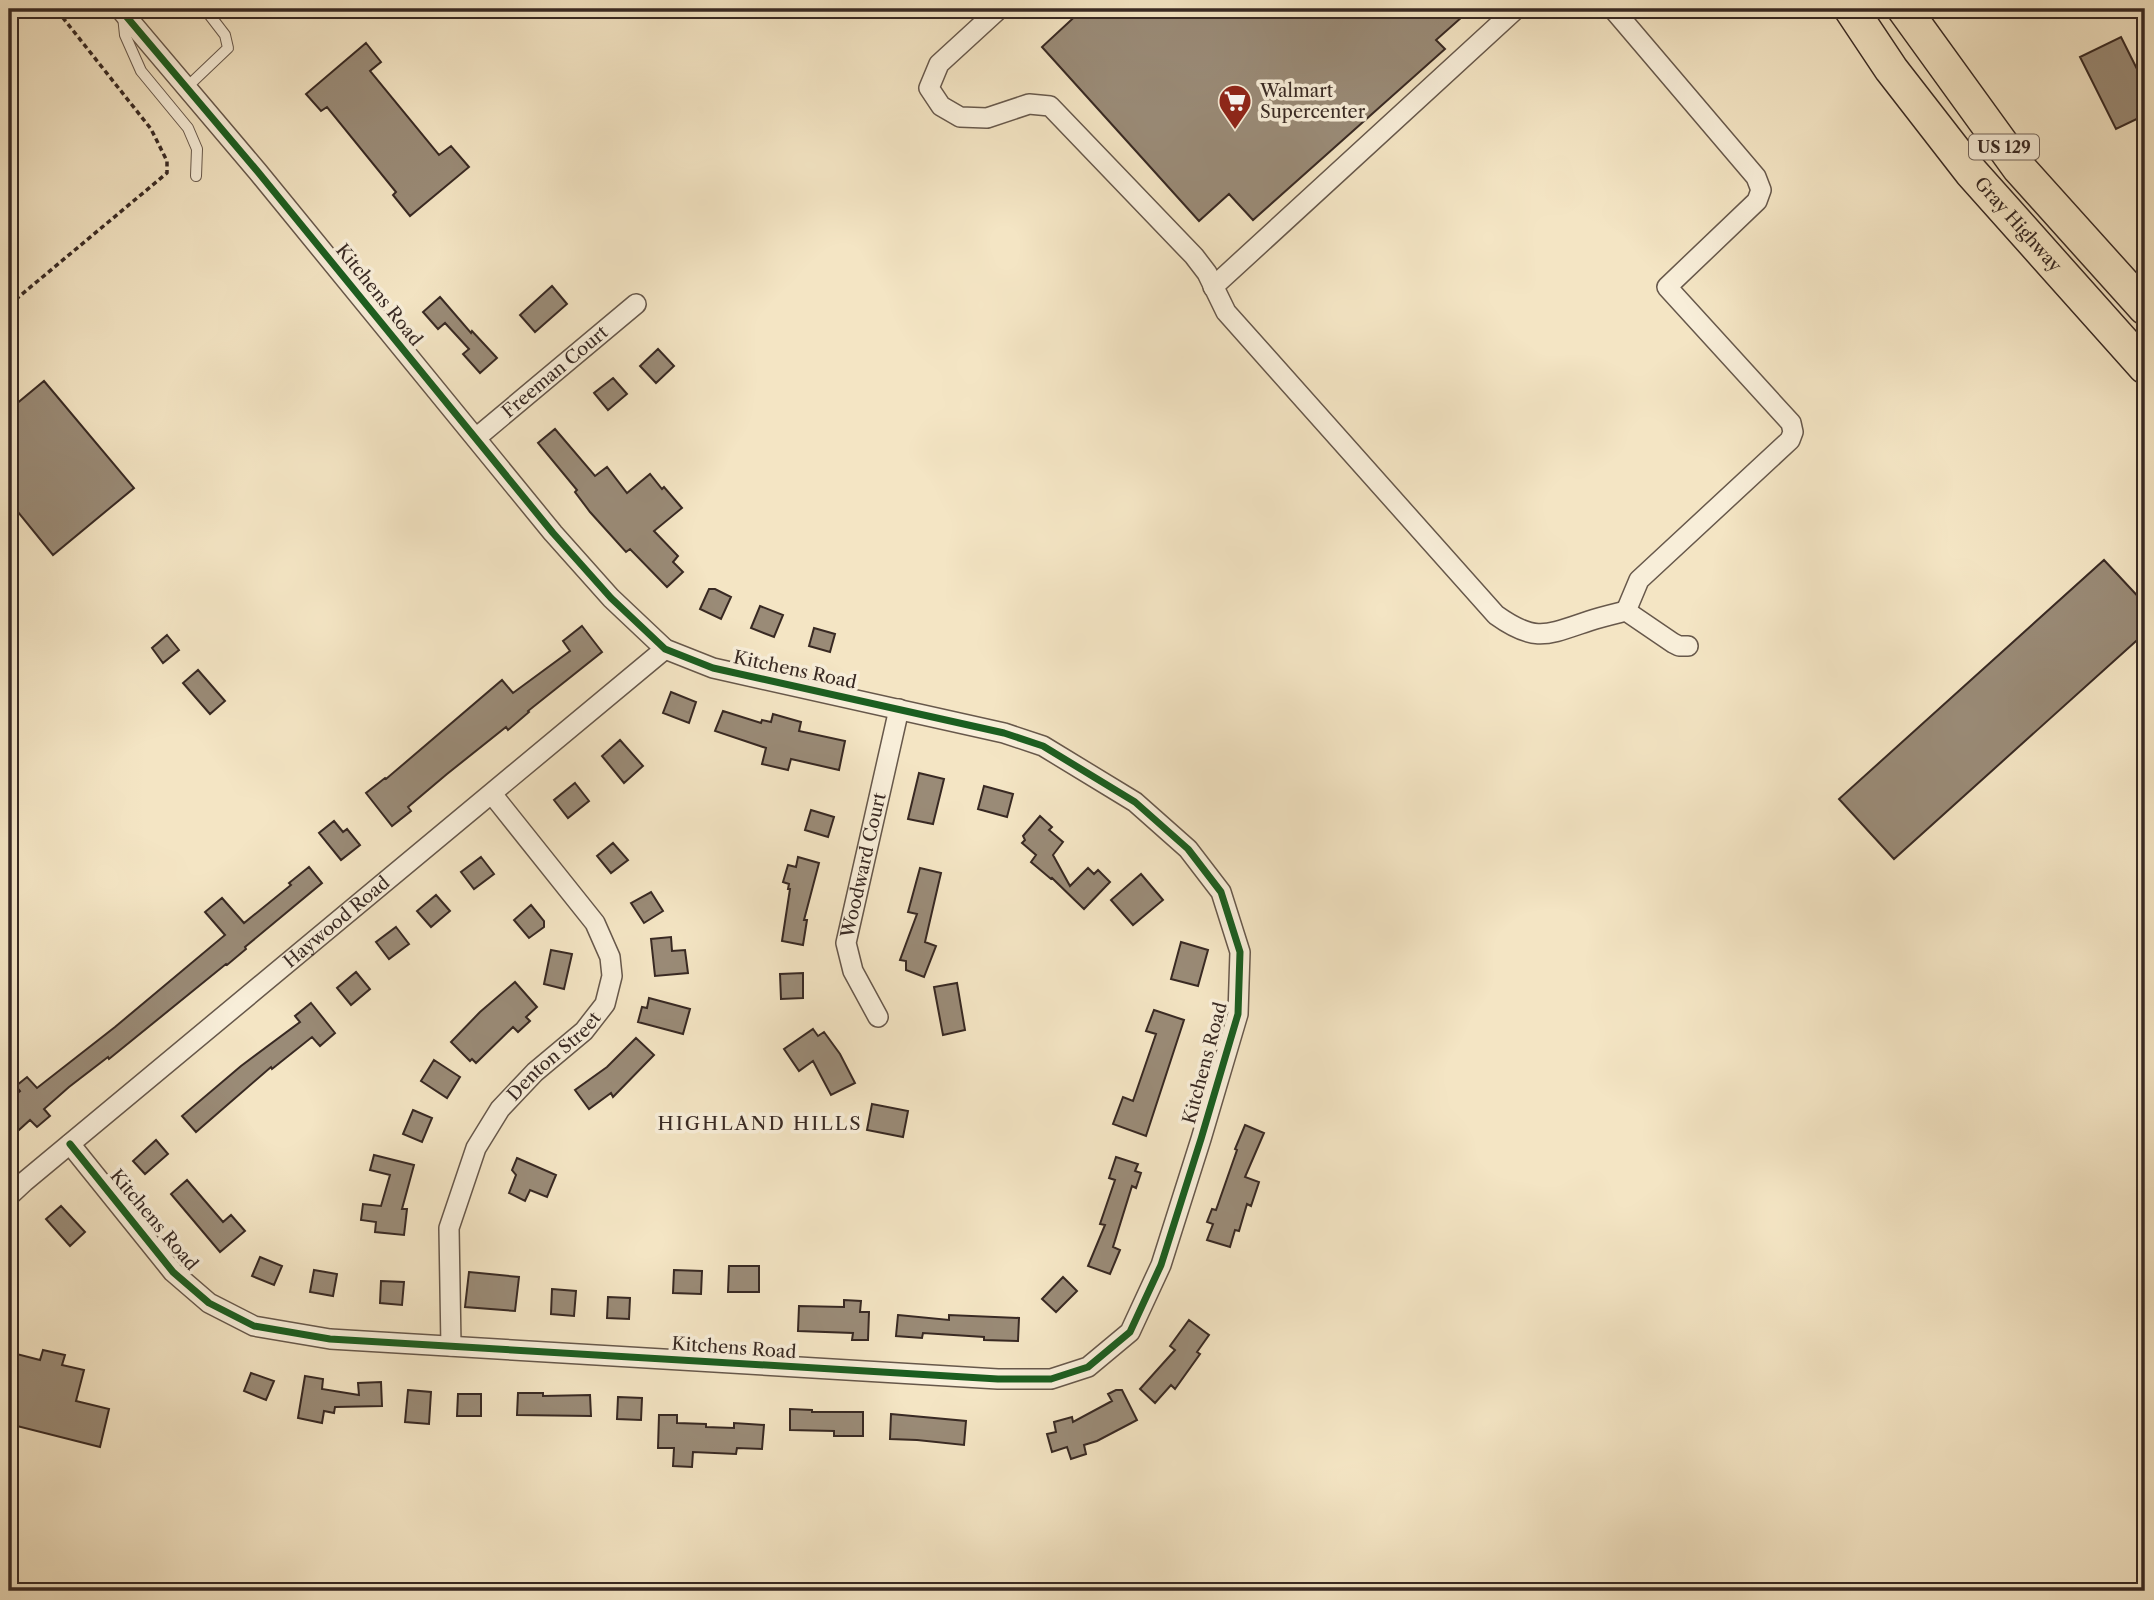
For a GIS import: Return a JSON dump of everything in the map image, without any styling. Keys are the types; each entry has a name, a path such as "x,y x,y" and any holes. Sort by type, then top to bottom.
{"highway":[{"name":"Gray Highway","path":"1850,9 1891,69 1971,172 2145,367"},
{"name":"US 129","path":"1904,9 2019,167 2145,308"}],"street":[{"path":"999,9 939,64 929,88 941,106 960,117 987,118 1029,104 1050,106 1195,256 1207,273 1226,312 1496,615 1514,628 1533,635 1556,633 1626,611 1673,643 1688,646"},
{"path":"1213,287 1516,9"},
{"path":"1613,9 1756,177 1761,190 1758,201 1667,287 1791,423 1793,432 1790,440 1639,580 1626,611"},
{"name":"Kitchens Road","path":"70,1144 173,1272 209,1303 254,1326 330,1339 971,1378 1051,1379 1088,1367 1130,1332 1161,1265 1238,1014 1240,952 1221,892 1188,849 1135,802 1043,746 1004,733 713,668 665,649 603,589 553,533 258,172 121,10"},
{"name":"Freeman Court","path":"476,438 636,304"},
{"name":"Haywood Road","path":"9,1196 665,649"},
{"name":"Woodward Court","path":"878,1017 853,971 846,943 900,709"},
{"name":"Denton Street","path":"450,1346 449,1228 476,1148 500,1109 535,1072 584,1031 605,1004 612,976 610,957 595,923 492,794"}],"lane":[{"path":"186,88 228,48 225,34 205,9"},
{"path":"121,10 125,35 141,71 188,128 197,149 195,176"}],"path":[{"path":"9,305 167,173 167,161 151,129 56,9"}],"building":[{"name":"Walmart Supercenter","path":"1083,9 1471,9 1436,40 1445,49 1253,220 1229,194 1199,221 1042,47"},
{"path":"2121,37 2145,85 2145,115 2116,129 2080,57"},
{"path":"366,43 381,62 370,71 439,155 451,146 469,167 410,216 393,195 396,192 327,107 321,111 306,94"},
{"path":"552,286 567,304 535,332 520,315"},
{"path":"440,297 497,358 480,373 463,354 469,349 445,323 438,329 423,312"},
{"path":"658,349 674,366 656,383 640,366"},
{"path":"613,378 627,394 608,410 594,393"},
{"path":"44,381 134,488 53,555 9,501 9,410"},
{"path":"555,429 595,476 607,467 627,493 650,474 682,508 654,531 678,556 673,562 683,572 667,587 630,549 626,552 590,512 575,492 577,490 538,443"},
{"path":"2104,560 2145,604 2145,633 1894,859 1839,799"},
{"path":"709,589 731,597 721,619 700,609"},
{"path":"760,606 783,615 774,637 751,628"},
{"path":"582,626 602,652 508,730 506,727 447,774 408,807 411,811 392,826 366,793 502,680 513,693 570,651 563,641"},
{"path":"814,628 835,634 830,652 809,646"},
{"path":"167,635 179,650 163,663 152,648"},
{"path":"198,670 225,701 210,714 183,683"},
{"path":"671,692 696,702 689,723 663,713"},
{"path":"723,711 761,723 762,720 771,722 773,714 801,722 799,731 845,741 839,770 791,759 788,770 762,764 766,748 715,731"},
{"path":"620,740 643,766 624,783 602,756"},
{"path":"919,773 944,779 933,824 908,819"},
{"path":"575,783 589,801 568,818 554,800"},
{"path":"984,786 1013,794 1007,817 978,809"},
{"path":"811,810 834,817 828,837 805,830"},
{"path":"1040,816 1052,827 1049,830 1063,842 1053,855 1070,886 1088,868 1094,874 1098,870 1110,882 1084,909 1031,862 1036,855 1022,843 1025,840 1023,836"},
{"path":"334,821 343,832 347,829 360,845 341,860 319,833"},
{"path":"613,843 628,860 611,873 597,856"},
{"path":"481,857 494,874 474,889 461,872"},
{"path":"798,857 819,863 804,920 807,920 803,945 782,941 790,889 789,884 783,882 788,865 796,867"},
{"path":"309,867 322,883 227,965 109,1059 108,1057 69,1087 44,1109 50,1116 37,1127 30,1120 9,1139 9,1100 20,1091 16,1086 27,1077 37,1088 225,935 205,912 222,898 244,923"},
{"path":"920,868 941,873 925,942 936,946 924,977 906,970 906,961 900,960 917,914 908,912"},
{"path":"1141,874 1163,900 1133,925 1111,900"},
{"path":"651,892 663,911 644,923 631,903"},
{"path":"436,895 450,911 431,927 417,911"},
{"path":"531,905 544,921 544,927 529,938 514,920"},
{"path":"396,927 409,944 389,959 376,942"},
{"path":"671,937 672,951 685,950 688,973 655,976 651,939"},
{"path":"1181,942 1208,950 1198,986 1171,979"},
{"path":"551,950 572,954 564,989 544,984"},
{"path":"356,972 370,989 351,1005 337,988"},
{"path":"803,973 803,998 781,999 780,974"},
{"path":"515,982 537,1007 526,1017 530,1021 518,1032 513,1027 476,1063 472,1059 470,1061 451,1042"},
{"path":"957,983 965,1030 943,1035 934,987"},
{"path":"649,998 690,1009 683,1034 638,1022 642,1007 647,1008"},
{"path":"311,1003 335,1033 320,1046 312,1037 272,1069 271,1067 196,1132 182,1116 241,1066 300,1022 295,1016"},
{"path":"1154,1010 1184,1020 1146,1136 1113,1124 1123,1097 1133,1101 1156,1034 1146,1031"},
{"path":"813,1029 818,1036 824,1032 840,1054 855,1083 831,1095 813,1061 799,1071 784,1049"},
{"path":"636,1038 654,1055 613,1097 611,1093 589,1109 575,1090 607,1067"},
{"path":"434,1060 460,1077 447,1098 421,1081"},
{"path":"872,1104 908,1111 903,1137 867,1130"},
{"path":"413,1110 432,1118 422,1142 403,1134"},
{"path":"1245,1125 1264,1133 1245,1177 1259,1182 1251,1206 1247,1204 1239,1231 1235,1230 1230,1247 1207,1240 1213,1224 1207,1222 1212,1209 1216,1210"},
{"path":"156,1140 168,1154 145,1174 133,1161"},
{"path":"374,1155 414,1165 402,1209 407,1209 404,1235 375,1232 376,1222 361,1220 363,1204 381,1206 390,1175 370,1170"},
{"path":"1116,1157 1138,1164 1135,1171 1141,1173 1136,1188 1132,1186 1113,1247 1120,1250 1110,1274 1088,1266 1105,1225 1100,1224 1115,1180 1109,1178"},
{"path":"517,1158 556,1175 547,1197 530,1190 525,1201 509,1193 516,1175 512,1170"},
{"path":"187,1180 223,1222 231,1215 245,1231 220,1252 171,1194"},
{"path":"61,1206 85,1232 70,1246 46,1219"},
{"path":"260,1257 282,1266 274,1285 252,1276"},
{"path":"729,1266 759,1266 759,1292 728,1292"},
{"path":"314,1270 337,1274 333,1296 310,1292"},
{"path":"674,1270 702,1271 701,1294 673,1293"},
{"path":"469,1272 519,1277 515,1311 465,1307"},
{"path":"1063,1277 1077,1291 1056,1312 1042,1299"},
{"path":"381,1281 404,1282 402,1305 380,1303"},
{"path":"552,1289 576,1291 574,1316 551,1314"},
{"path":"608,1297 630,1298 629,1319 607,1318"},
{"path":"844,1300 861,1301 860,1312 869,1312 868,1340 852,1340 853,1333 798,1331 799,1306 844,1307"},
{"path":"898,1315 949,1320 949,1315 1019,1318 1018,1341 923,1333 922,1338 896,1336"},
{"path":"1189,1320 1209,1335 1197,1352 1200,1354 1175,1389 1171,1385 1155,1403 1140,1389 1175,1350 1170,1346"},
{"path":"43,1350 65,1355 62,1365 84,1370 76,1401 109,1409 100,1447 9,1424 9,1352 40,1360"},
{"path":"251,1373 274,1381 266,1400 244,1391"},
{"path":"305,1376 323,1379 322,1389 359,1395 358,1383 381,1382 382,1406 335,1407 334,1413 324,1411 322,1423 298,1418"},
{"path":"408,1390 431,1392 429,1424 405,1422"},
{"path":"1122,1390 1137,1420 1084,1445 1086,1454 1071,1459 1067,1447 1052,1452 1047,1434 1056,1432 1054,1422 1072,1417 1073,1422 1112,1401 1108,1394"},
{"path":"518,1393 543,1393 543,1396 590,1395 591,1416 517,1415"},
{"path":"458,1394 481,1394 481,1416 457,1416"},
{"path":"618,1397 642,1398 641,1420 617,1419"},
{"path":"790,1409 863,1412 863,1436 834,1436 834,1431 790,1430"},
{"path":"891,1414 966,1421 964,1445 890,1439"},
{"path":"659,1415 677,1415 677,1423 706,1424 706,1427 734,1428 734,1423 764,1425 762,1449 737,1448 736,1454 693,1452 692,1467 673,1466 674,1448 658,1448"}],"cycle path":[{"path":"70,1144 173,1272 209,1303 254,1326 330,1339 998,1379 1051,1379 1088,1367 1130,1332 1161,1265 1238,1014 1240,952 1221,892 1188,849 1135,802 1043,746 1004,733 713,668 665,649 611,598 553,533 258,172 120,9"}],"place":[{"name":"Walmart Supercenter","path":"1235,131"}],"district":[{"name":"HIGHLAND HILLS","path":"760,1123"}]}
